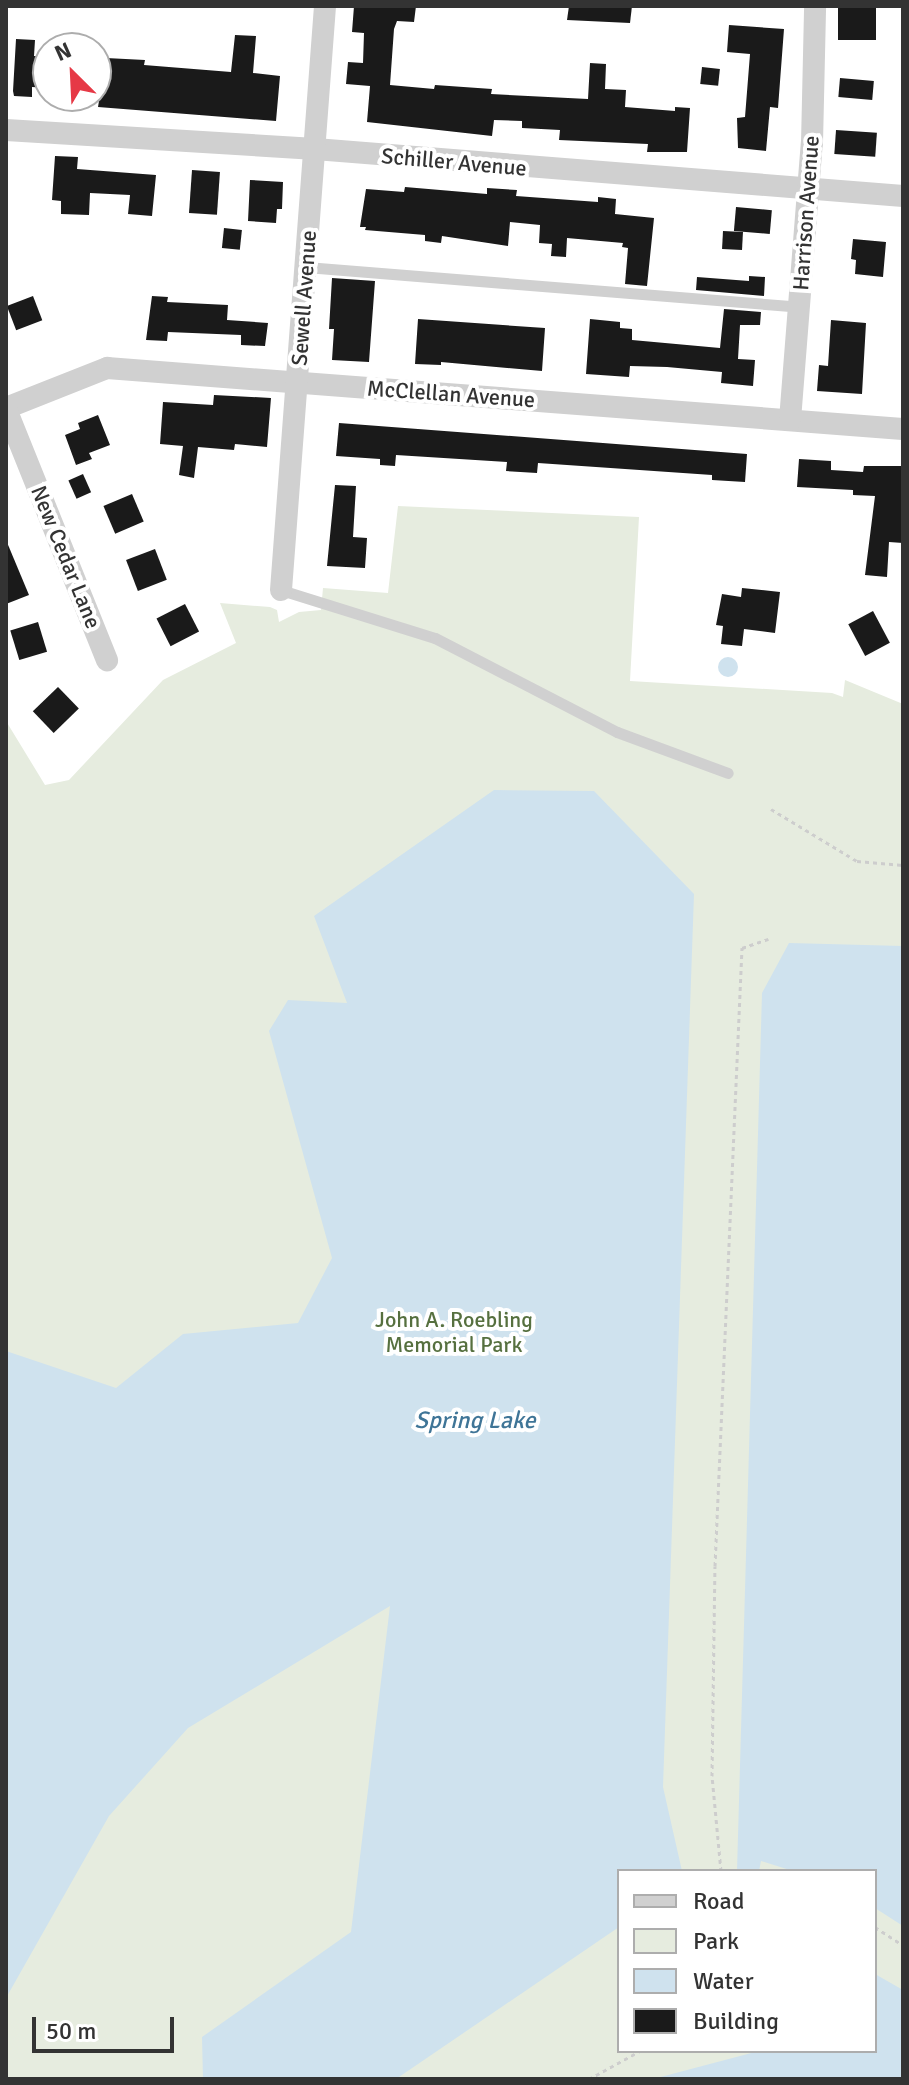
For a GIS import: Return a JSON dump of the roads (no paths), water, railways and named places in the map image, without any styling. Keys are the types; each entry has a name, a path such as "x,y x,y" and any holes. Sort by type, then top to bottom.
{"street":[{"name":"Sewell Avenue","path":"281,590 325,6"},
{"name":"Harrison Avenue","path":"790,420 808,189 815,6"},
{"name":"Schiller Avenue","path":"6,130 315,149 903,196"},
{"name":"McClellan Avenue","path":"6,409 107,368 903,429"},
{"name":"New Cedar Lane","path":"6,409 107,660"}],"lane":[{"path":"306,267 799,307"},
{"path":"281,590 435,638 617,732 728,773"}],"water":[{"path":"728,657 735,660 738,667 735,674 728,677 721,674 718,667 721,660"},
{"name":"Spring Lake","path":"494,790 594,791 694,894 663,1787 682,1869 617,1869 617,1928 396,2079 203,2079 202,2037 351,1932 390,1606 188,1728 109,1816 6,1998 6,1351 116,1388 183,1334 298,1323 332,1258 269,1031 288,1000 347,1003 314,916"},
{"path":"789,943 903,946 903,1926 877,1909 877,1869 787,1869 761,1861 759,1869 737,1869 762,993"},
{"path":"877,1975 903,1990 903,2079 653,2079 751,2053 877,2053"}],"park label":[{"name":"John A. Roebling Memorial Park","path":"454,1332"}]}
